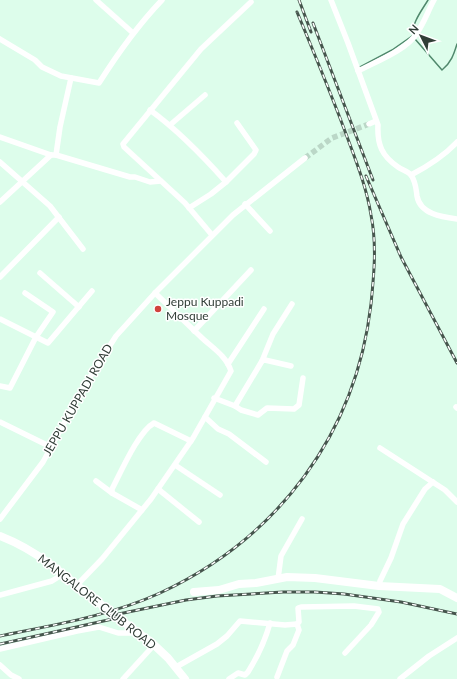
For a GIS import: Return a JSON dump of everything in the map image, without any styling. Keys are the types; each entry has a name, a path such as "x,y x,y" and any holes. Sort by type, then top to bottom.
{"street":[{"path":"96,0 134,33"},
{"path":"0,38 36,60 42,67 61,76 99,83 118,53 145,18 162,0"},
{"path":"331,0 378,125 379,146 392,163 411,175 416,186 417,198 421,206 438,216 457,218"},
{"path":"358,71 393,54 413,38 434,0"},
{"path":"212,235 189,208 124,147 123,144 201,49 251,2"},
{"path":"0,202 22,181 54,155 71,78"},
{"path":"170,125 205,95"},
{"path":"150,110 170,125 195,148 226,182"},
{"path":"369,124 376,121"},
{"path":"189,208 226,182 254,154 256,150 237,123"},
{"path":"0,137 54,155 150,182 161,181"},
{"path":"411,175 438,160 457,142"},
{"name":"JEPPU KUPPADI ROAD","path":"0,519 42,462 83,388 116,336 155,293 212,235 245,204 305,158"},
{"path":"0,162 50,206 83,249"},
{"path":"245,204 270,230"},
{"path":"0,278 59,217"},
{"path":"194,331 251,270"},
{"path":"40,273 79,307"},
{"path":"0,319 48,343 92,291"},
{"path":"0,386 10,388 36,337 53,312 25,293"},
{"path":"77,585 102,559 158,489 191,441 214,398 231,371 221,355 155,293"},
{"path":"235,406 262,361 273,334 292,304"},
{"path":"228,364 264,309"},
{"path":"262,361 265,360 291,366"},
{"path":"214,398 235,406 241,410 258,415 267,408 294,409 299,405 303,378"},
{"path":"204,417 218,429 229,434 266,462"},
{"path":"0,422 51,447"},
{"path":"112,493 112,489 137,442 147,427 154,423 191,441"},
{"path":"380,448 445,490 457,502"},
{"path":"175,465 220,495"},
{"path":"96,481 112,493 142,510"},
{"path":"379,586 403,524 425,490 433,482"},
{"path":"158,489 199,522"},
{"path":"278,579 281,556 302,519"},
{"name":"MANGALORE CLUB ROAD","path":"0,536 40,557 63,574 154,645 168,658 185,679"},
{"path":"0,595 52,581 63,574"},
{"path":"194,592 219,590 238,584 256,583 287,577 314,578 379,586 440,589 457,598"},
{"path":"277,677 287,650 293,645 300,630 297,624 299,622 298,608 354,606 378,609 379,612 371,625 345,653"},
{"path":"176,667 217,644 227,636 240,621 285,625 297,624"},
{"path":"229,679 238,673 245,675 248,672 259,654 266,638 270,623"},
{"path":"0,649 99,627 118,632 139,633"},
{"path":"400,679 429,656 457,638"},
{"path":"123,679 154,645"},
{"path":"0,665 11,675 19,679"}],"waterway":[{"path":"413,36 415,22 428,0"},
{"path":"360,67 392,50 412,36"},
{"path":"415,39 442,70 450,61 457,44"}],"tunnel":[{"path":"305,158 332,138 369,124"}],"railway":[{"path":"299,0 311,32"},
{"path":"0,636 61,624 121,608 160,593 202,570 241,543 275,512 304,477 329,438 348,396 362,351 371,304 374,271 374,237 365,187 359,169 297,12"},
{"path":"313,23 373,180"},
{"path":"366,176 401,257 457,363"},
{"path":"109,616 186,600 217,596 283,592 344,594 401,602 457,614"},
{"path":"0,644 117,618"}],"place":[{"name":"Jeppu Kuppadi Mosque","path":"158,309"}]}
